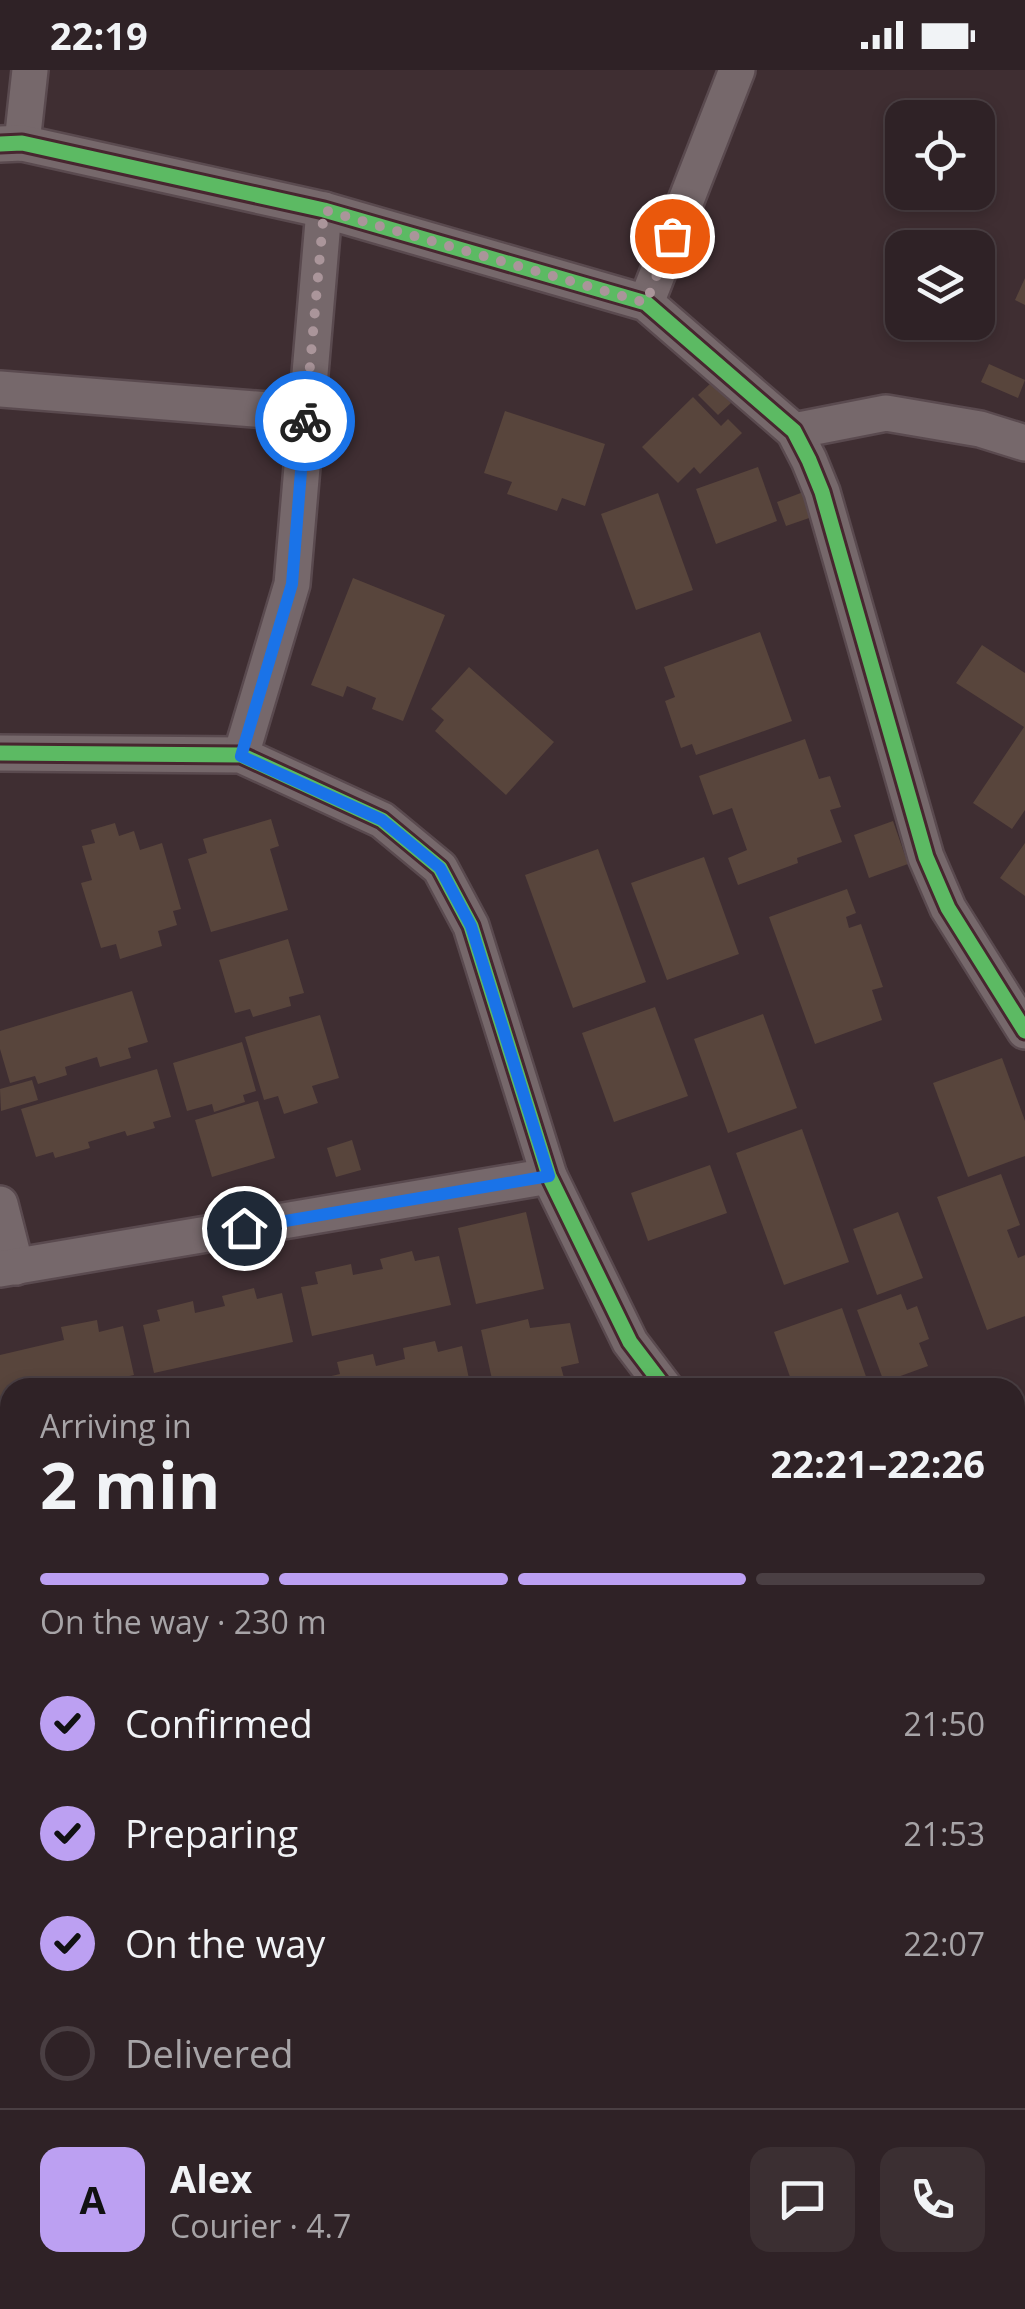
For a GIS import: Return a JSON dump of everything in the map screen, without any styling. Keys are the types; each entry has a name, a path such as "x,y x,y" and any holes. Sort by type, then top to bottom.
{"street":[{"path":"30,70 11,144 324,210 646,303 794,431 822,492 926,857 948,908 1025,1031"},
{"path":"646,303 738,70"},
{"path":"241,756 292,584 324,210"},
{"path":"0,389 306,413"},
{"path":"794,431 886,414 980,429 1025,443"},
{"path":"0,753 241,756 382,820 440,868 471,926 549,1176 630,1342 657,1378"},
{"path":"0,1204 8,1268 549,1176"}],"building":[{"path":"1025,278 1025,305 1015,300"},
{"path":"989,364 1025,380 1018,398 981,382"},
{"path":"711,383 731,403 718,415 698,395"},
{"path":"693,397 721,426 728,419 742,433 700,474 694,467 678,483 642,447"},
{"path":"505,411 605,444 585,506 562,498 557,511 507,494 512,482 484,473"},
{"path":"758,467 777,521 716,544 696,489"},
{"path":"806,491 815,516 786,526 777,502"},
{"path":"658,493 693,590 636,610 601,514"},
{"path":"353,578 445,615 403,721 372,709 376,698 347,686 343,697 311,685"},
{"path":"760,632 792,721 696,755 692,744 681,748 665,701 675,697 664,667"},
{"path":"982,645 1025,673 1025,810 1012,829 973,803 1024,727 956,683"},
{"path":"469,667 554,742 506,795 435,731 444,720 431,709"},
{"path":"805,739 819,779 830,776 841,807 830,810 842,842 738,885 728,858 747,850 732,808 713,815 699,776"},
{"path":"271,819 279,846 270,849 288,910 211,932 188,859 207,853 203,839"},
{"path":"893,821 908,864 869,878 854,835"},
{"path":"115,823 119,836 134,831 140,850 162,843 181,909 173,911 177,925 158,931 162,946 120,959 116,944 101,948 81,883 92,880 82,846 95,843 91,830"},
{"path":"1025,843 1025,896 1000,878"},
{"path":"598,849 646,982 573,1008 525,875"},
{"path":"704,857 739,954 667,980 631,883"},
{"path":"847,889 856,913 846,917 849,928 861,924 883,987 872,990 882,1020 815,1044 769,917"},
{"path":"288,939 304,993 289,997 291,1006 253,1017 250,1009 235,1013 219,960"},
{"path":"132,991 148,1042 128,1048 131,1058 100,1067 97,1057 65,1067 67,1075 38,1084 35,1076 10,1083 0,1049 0,1031"},
{"path":"655,1007 688,1096 614,1122 582,1033"},
{"path":"763,1014 797,1108 728,1133 694,1039"},
{"path":"320,1015 339,1078 312,1086 318,1103 284,1114 278,1096 264,1100 245,1037"},
{"path":"242,1042 256,1091 243,1095 245,1102 214,1112 212,1104 187,1111 173,1063"},
{"path":"1002,1058 1025,1121 1025,1156 968,1177 933,1083"},
{"path":"157,1069 171,1117 153,1122 155,1128 127,1136 125,1131 88,1142 90,1148 55,1158 53,1152 36,1157 21,1109"},
{"path":"32,1080 38,1100 1,1111 0,1089"},
{"path":"258,1101 275,1158 212,1177 195,1120"},
{"path":"802,1129 849,1262 784,1285 736,1153"},
{"path":"352,1140 361,1170 336,1177 327,1148"},
{"path":"710,1165 727,1213 648,1241 631,1193"},
{"path":"1001,1174 1020,1225 1007,1230 1018,1258 1025,1255 1025,1316 987,1330 937,1197"},
{"path":"526,1212 544,1289 476,1304 458,1228"},
{"path":"898,1212 923,1278 877,1295 853,1229"},
{"path":"412,1251 415,1261 439,1256 451,1305 312,1336 301,1287 318,1284 315,1272 351,1264 353,1275 383,1269 380,1259"},
{"path":"254,1288 257,1299 282,1293 293,1342 154,1373 143,1325 160,1321 157,1310 193,1301 195,1313 225,1306 222,1296"},
{"path":"901,1294 907,1310 917,1306 929,1339 919,1343 928,1366 895,1378 882,1378 857,1310"},
{"path":"842,1308 866,1378 790,1378 774,1332"},
{"path":"528,1319 530,1328 570,1323 579,1363 561,1367 564,1378 492,1378 481,1330"},
{"path":"97,1320 99,1332 123,1326 134,1375 0,1378 0,1355 64,1340 61,1327"},
{"path":"435,1341 438,1352 462,1346 469,1378 323,1378 340,1374 337,1362 373,1354 376,1366 405,1359 403,1348"}],"cycle path":[{"path":"0,144 22,143 324,210 646,303 794,431 822,492 926,857 948,908 1025,1031"},
{"path":"0,753 241,755 382,820 440,868 471,926 549,1176 630,1342 657,1378"}],"way so far":[{"path":"305,421 324,210 646,303 672,236"}],"route":[{"path":"244,1228 549,1176 471,926 440,868 382,820 241,756 292,584 305,421"}]}
